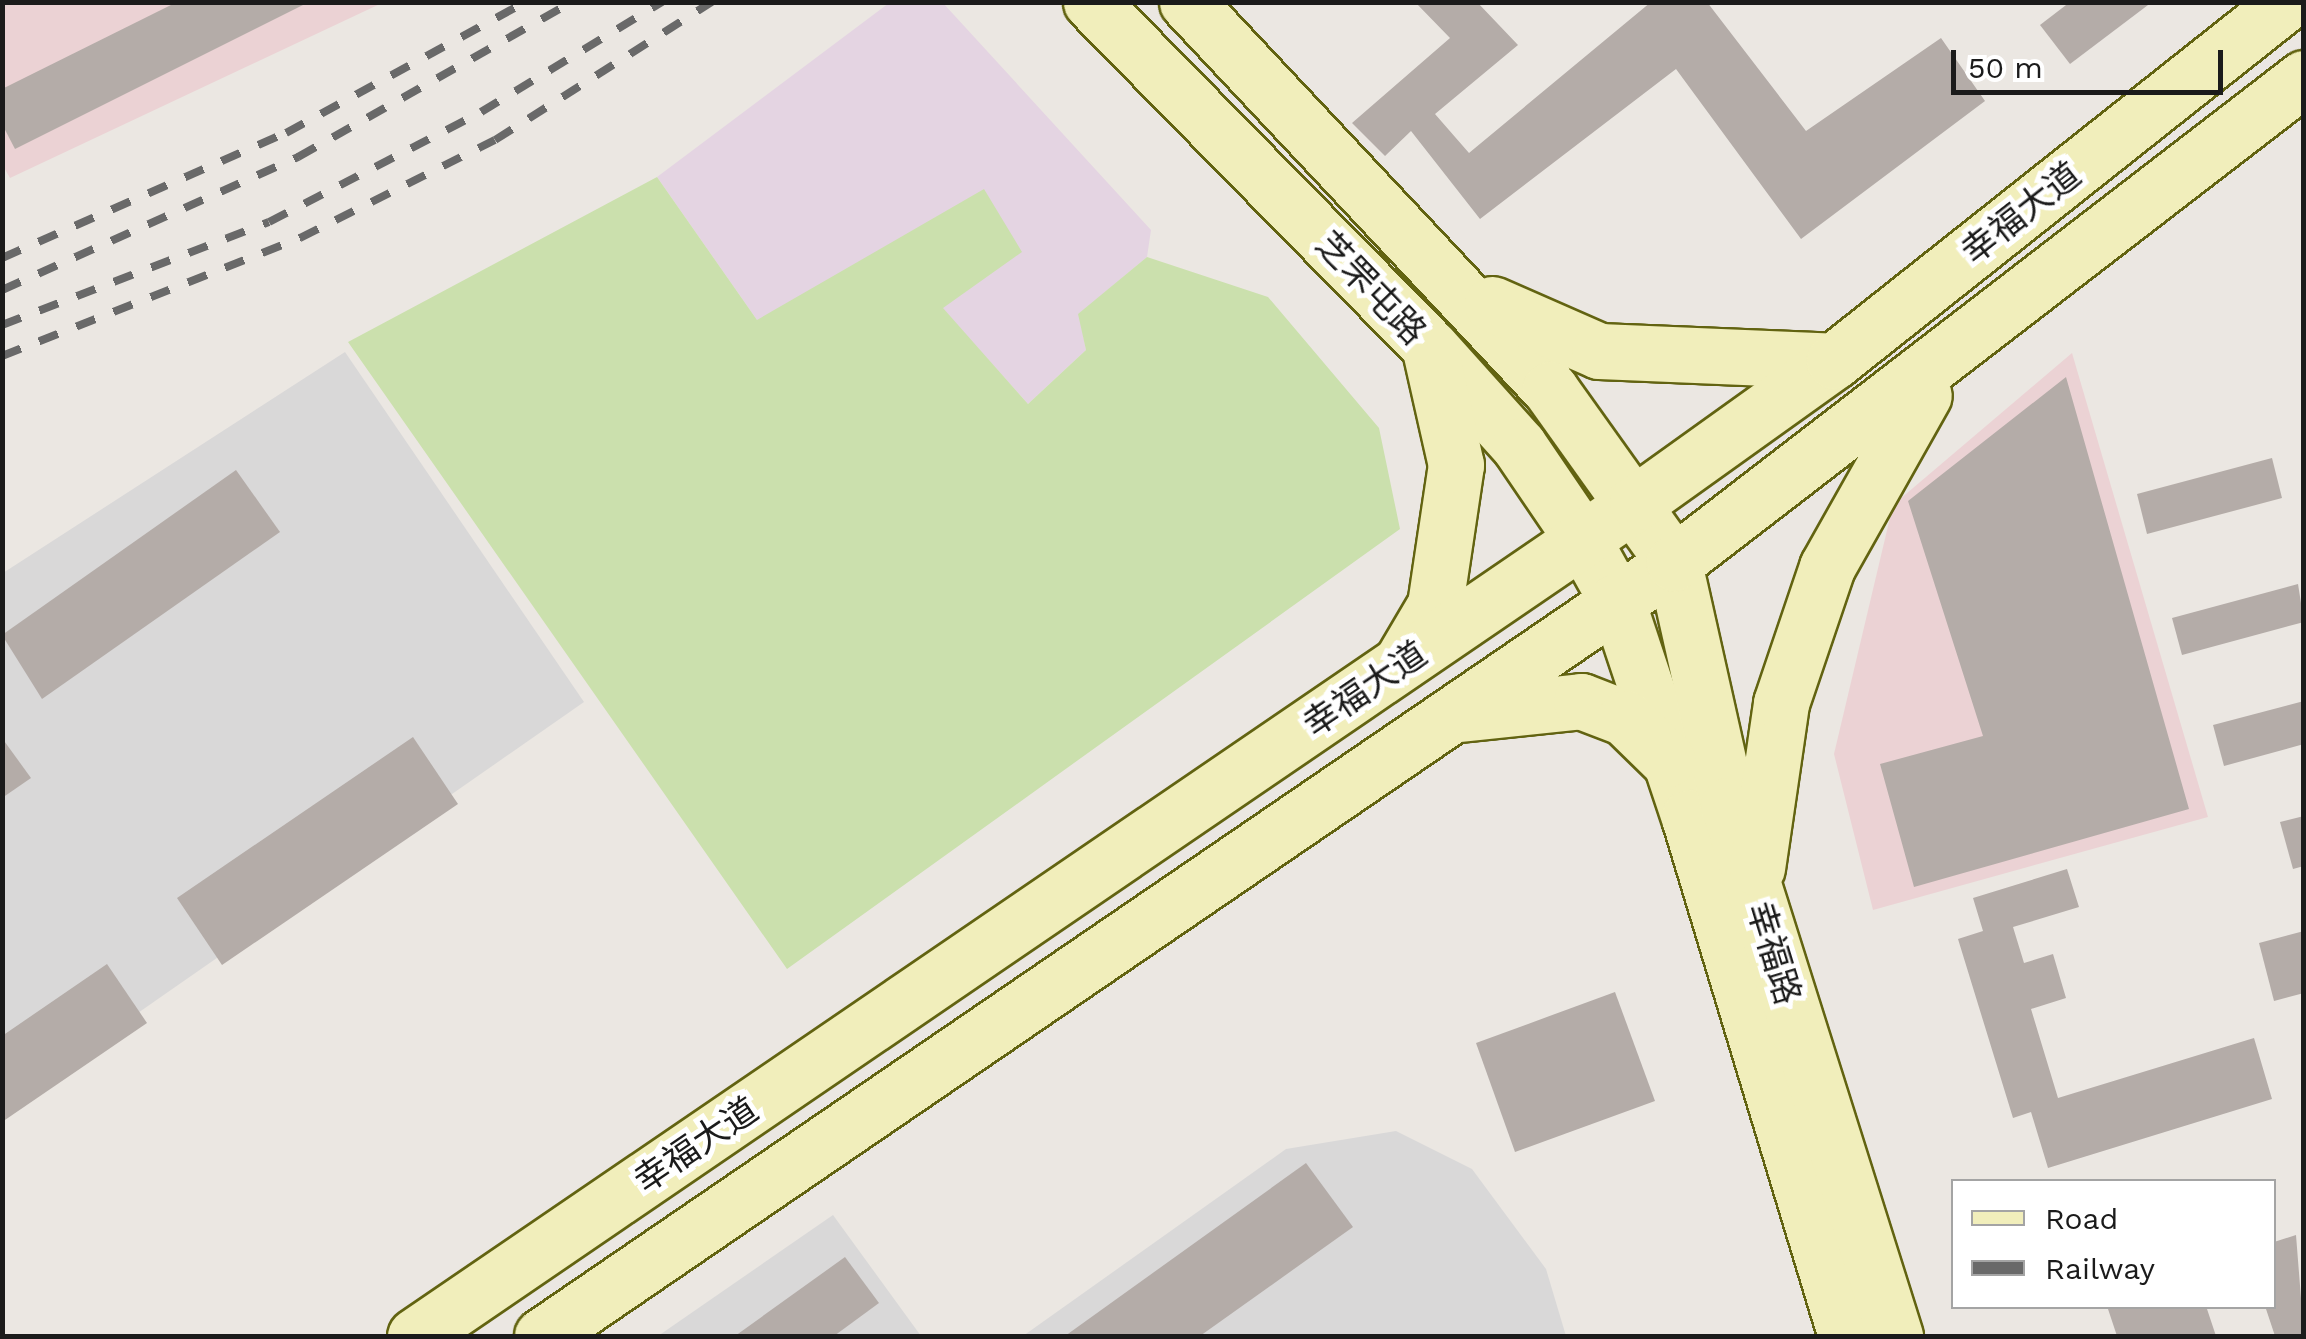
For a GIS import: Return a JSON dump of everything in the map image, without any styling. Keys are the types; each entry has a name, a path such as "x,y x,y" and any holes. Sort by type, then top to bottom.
{"main road":[{"name":"芝罘屯路","path":"1091,2 1430,347 1519,446 1583,540 1617,602"},
{"name":"芝罘屯路","path":"1187,2 1427,253 1637,502 1674,564"},
{"name":"幸福大道","path":"415,1336 1637,502 1834,361 2287,2"},
{"name":"幸福大道","path":"542,1336 1440,718 1674,564 1954,354 2304,78"},
{"path":"1427,253 1504,313 1599,351 1834,361"},
{"path":"1400,666 1434,604 1456,465 1430,347"},
{"path":"1754,891 1781,703 1826,566 1892,440 1954,354"},
{"name":"幸福路","path":"1674,564 1754,891 1895,1336"},
{"name":"幸福路","path":"1617,602 1846,1336"},
{"path":"1440,718 1581,701 1626,718 1670,762"}],"shaded area":[{"path":"2,3 382,3 10,178 2,164"},
{"path":"889,3 943,3 1151,230 1147,257 1079,314 1086,350 1028,404 942,308 757,320 657,177"},
{"path":"345,352 584,702 3,1107 3,573"},
{"path":"2072,353 2208,817 1873,910 1834,754 1893,505"},
{"path":"1396,1131 1472,1169 1546,1269 1566,1336 1023,1336 1286,1149"},
{"path":"833,1215 921,1336 658,1336"}],"green space":[{"path":"657,177 757,320 984,189 1022,252 943,308 1028,404 1086,350 1078,314 1147,257 1268,297 1379,428 1400,529 787,969 348,342"}],"building":[{"path":"177,2 309,2 15,149 2,124 2,89"},
{"path":"1415,2 1477,2 1518,45 1435,114 1469,153 1651,2 1707,2 1806,131 1941,38 1985,101 1801,239 1676,69 1480,219 1411,131 1385,156 1352,123 1450,38"},
{"path":"2070,2 2152,2 2070,64 2040,25"},
{"path":"2066,377 2189,809 1914,887 1880,764 1983,736 1908,501"},
{"path":"2272,458 2282,498 2147,534 2137,494"},
{"path":"236,470 280,532 42,699 2,635"},
{"path":"2298,584 2304,622 2182,655 2172,618"},
{"path":"2304,701 2304,744 2224,766 2213,725"},
{"path":"413,737 458,804 222,965 177,898"},
{"path":"2,738 31,778 2,798"},
{"path":"2304,816 2304,866 2293,869 2280,822"},
{"path":"2067,869 2079,907 2013,927 2024,963 2053,954 2066,998 2031,1009 2058,1098 2254,1038 2272,1099 2048,1168 2031,1112 2013,1118 1958,939 1983,931 1973,898"},
{"path":"2304,931 2304,993 2274,1001 2259,943"},
{"path":"107,964 147,1023 2,1122 2,1036"},
{"path":"1615,992 1655,1101 1515,1152 1476,1043"},
{"path":"1306,1163 1353,1227 1200,1336 1065,1336"},
{"path":"2296,1235 2304,1336 2275,1336 2266,1309 2276,1309 2276,1241"},
{"path":"845,1257 879,1303 834,1336 735,1336"},
{"path":"2108,1309 2207,1309 2216,1336 2117,1336"}],"railway":[{"path":"2,258 286,133 525,2"},
{"path":"2,290 298,157 572,2"},
{"path":"2,325 269,222 481,112 662,2"},
{"path":"2,356 300,238 495,140 712,2"}]}
